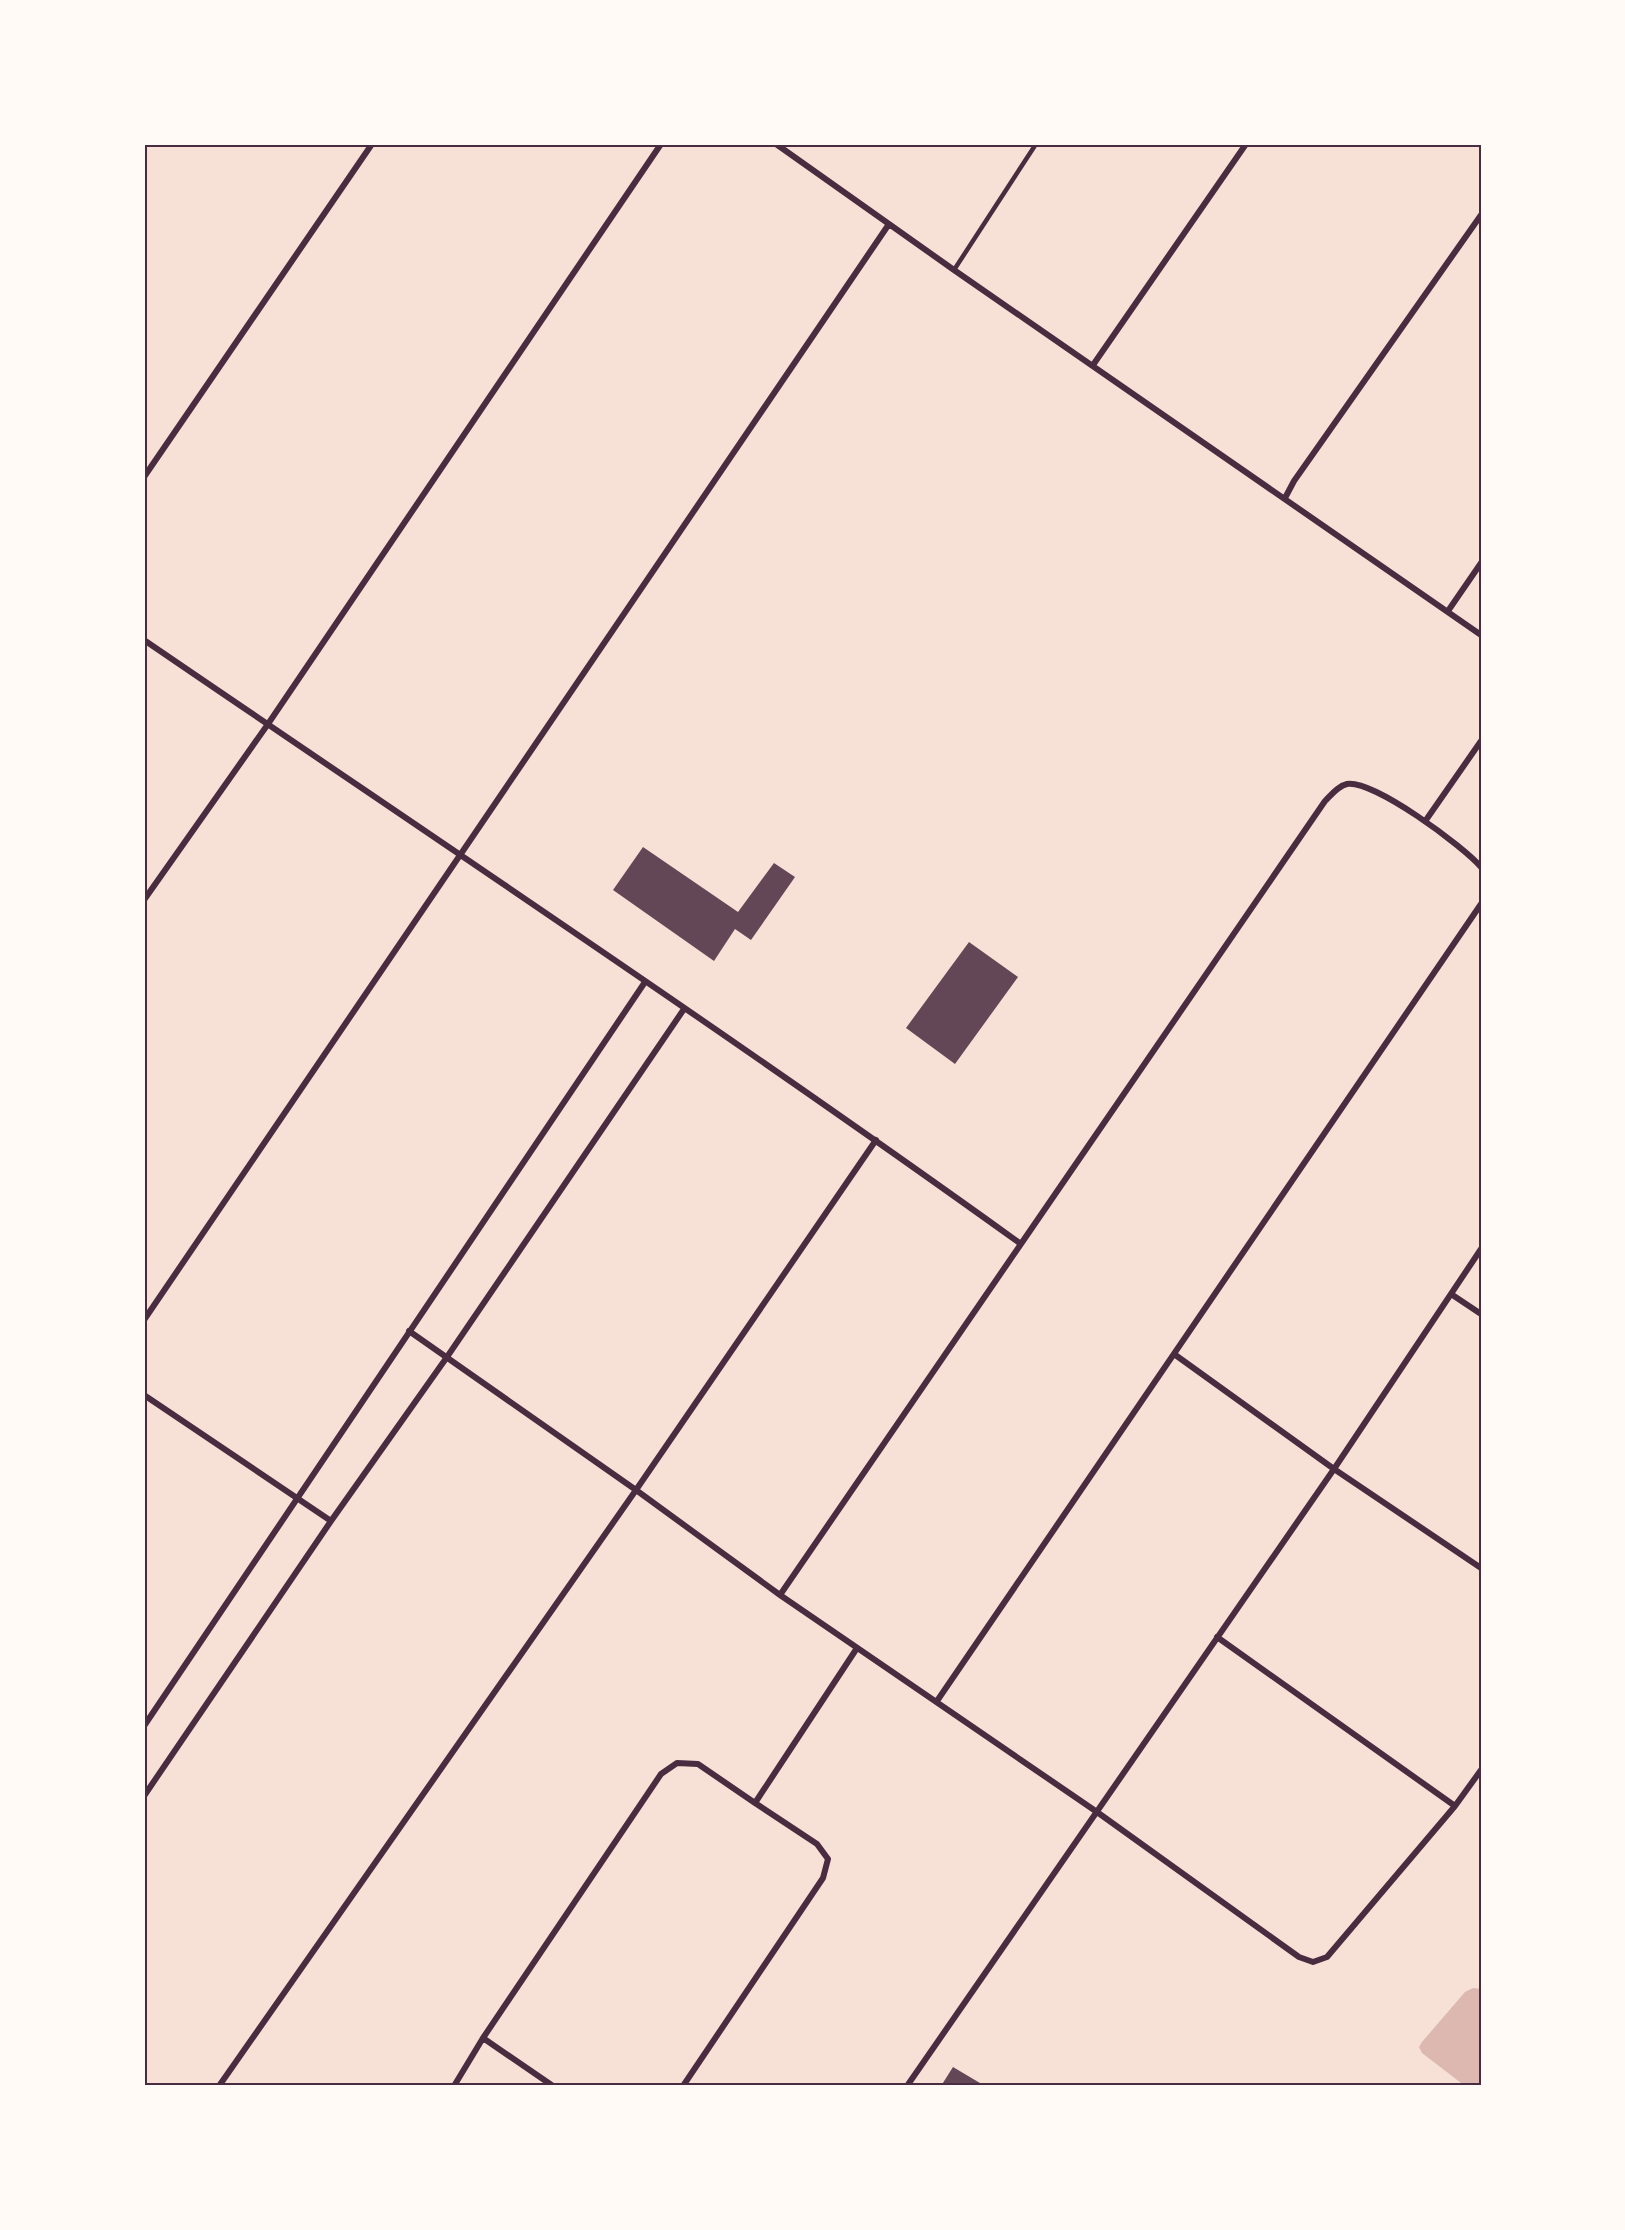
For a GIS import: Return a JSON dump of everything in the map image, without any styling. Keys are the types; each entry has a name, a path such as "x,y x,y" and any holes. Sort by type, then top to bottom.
{"street":[{"path":"144,477 372,144"},
{"path":"144,900 268,724 661,144"},
{"path":"776,144 1481,635"},
{"path":"1093,365 1246,144"},
{"path":"1285,498 1481,215"},
{"path":"144,1320 889,224"},
{"path":"1448,611 1481,563"},
{"path":"144,640 461,854 876,1140 1021,1244"},
{"path":"1426,820 1481,741"},
{"path":"780,1595 1325,801 1339,787 1349,784 1364,786 1426,820 1481,867"},
{"path":"937,1701 1481,904"},
{"path":"144,1726 645,981"},
{"path":"144,1796 684,1009"},
{"path":"219,2086 636,1490 876,1140"},
{"path":"907,2086 1334,1469 1481,1249"},
{"path":"1451,1294 1481,1314"},
{"path":"409,1331 636,1490 780,1595 937,1701 1299,1957 1313,1962 1327,1957 1455,1806 1481,1770"},
{"path":"1174,1354 1334,1469 1481,1568"},
{"path":"144,1395 331,1521"},
{"path":"1217,1637 1455,1806"},
{"path":"755,1803 857,1648"},
{"path":"454,2086 483,2038 662,1774 677,1763 698,1764 817,1844 828,1858 824,1878 683,2086"},
{"path":"483,2038 553,2086"}],"lane":[{"path":"954,270 1036,144"}],"shaded area":[{"path":"1473,1988 1481,1989 1481,2086 1465,2086 1422,2053 1419,2047 1465,1992"}],"building":[{"path":"643,847 738,912 774,863 795,877 751,940 735,929 714,961 613,890"},
{"path":"969,942 1018,977 955,1064 906,1028"},
{"path":"953,2067 985,2086 941,2086"}]}
